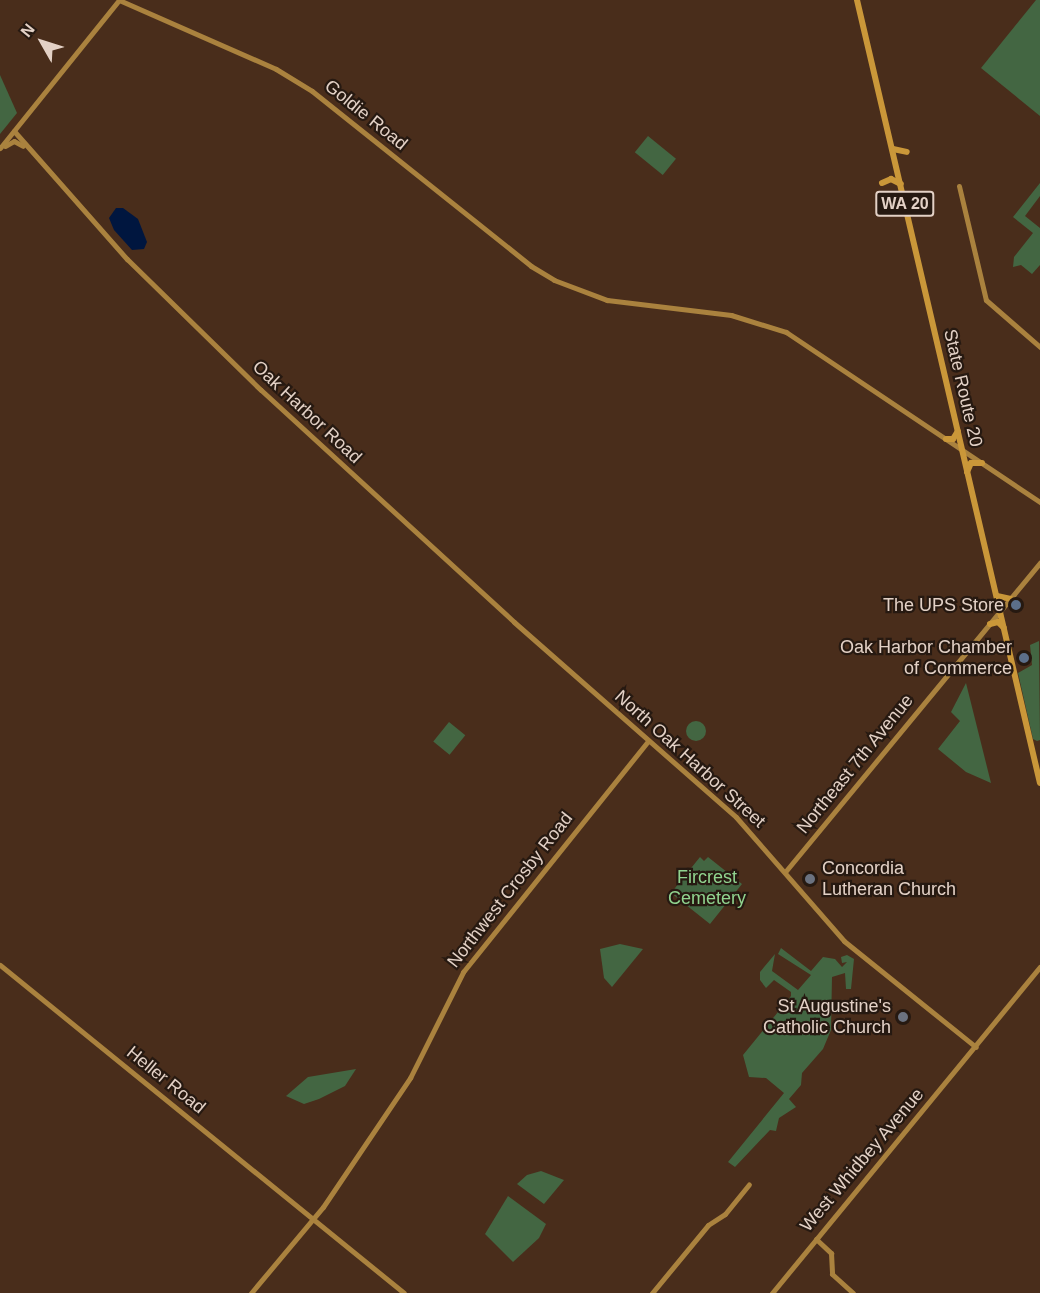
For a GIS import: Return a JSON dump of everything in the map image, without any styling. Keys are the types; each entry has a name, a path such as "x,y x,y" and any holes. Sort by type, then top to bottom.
{"main road":[{"name":"State Route 20","path":"857,0 1040,783"},
{"path":"892,149 907,152"},
{"path":"882,183 891,179 901,184"},
{"path":"946,439 953,439 958,431"},
{"path":"967,472 971,463 982,463"},
{"path":"996,595 1011,599"},
{"path":"990,624 998,622 1005,629"}],"street":[{"path":"0,150 119,0"},
{"name":"Goldie Road","path":"119,0 297,81 531,266 572,288 607,300 731,315 776,328 840,366 1040,502"},
{"name":"Oak Harbor Road","path":"14,131 127,259 261,390 598,696"},
{"path":"0,150 16,141 32,153"},
{"path":"959,186 986,300 1040,347"},
{"name":"Northeast 7th Avenue","path":"785,872 1040,563"},
{"name":"North Oak Harbor Street","path":"598,696 736,817 844,941 976,1047"},
{"name":"Northwest Crosby Road","path":"251,1293 314,1219 410,1078 463,972 648,741"},
{"name":"Heller Road","path":"0,965 404,1293"},
{"name":"West Whidbey Avenue","path":"772,1293 1040,967"},
{"path":"652,1293 708,1225 724,1214 749,1184"},
{"path":"816,1239 830,1251 832,1274 853,1293"}],"green space":[{"path":"1036,0 1040,0 1040,116 981,68"},
{"path":"0,75 17,113 0,134"},
{"path":"648,136 676,159 663,175 635,152"},
{"path":"1040,183 1040,196 1025,216 1040,228 1040,265 1032,274 1021,265 1013,267 1014,257 1033,233 1013,217"},
{"path":"1039,641 1040,740 1037,741 1033,739 1018,673 1032,665 1030,645"},
{"path":"966,683 991,783 966,772 938,749 960,721 951,712"},
{"path":"692,721 700,721 706,727 706,735 700,741 692,741 686,735 686,727"},
{"path":"449,722 465,735 450,755 433,741"},
{"name":"Fircrest Cemetery","path":"700,857 704,861 708,857 742,884 710,924 671,893"},
{"path":"620,944 643,949 612,987 604,978 600,949"},
{"path":"781,948 811,971 823,957 835,959 842,967 847,962 842,963 841,957 847,955 854,959 851,989 846,989 845,973 832,977 831,1030 823,1049 802,1073 801,1085 789,1099 796,1107 779,1118 776,1131 770,1130 735,1167 728,1162 784,1093 766,1078 749,1077 743,1055 791,996 791,992 774,980 766,988 760,980 760,972 775,954 772,971 798,990 811,975 778,954"},
{"path":"356,1069 345,1086 319,1099 304,1104 286,1096 308,1077"},
{"path":"541,1171 564,1180 544,1204 517,1184 527,1175"},
{"path":"508,1196 546,1224 539,1238 513,1262 485,1234"}],"water":[{"path":"116,208 123,208 138,219 147,242 144,249 132,250 114,230 109,218"}],"place":[{"name":"The UPS Store","path":"1016,605"},
{"name":"Oak Harbor Chamber of Commerce","path":"1024,658"},
{"name":"Concordia Lutheran Church","path":"810,879"},
{"name":"St Augustine's Catholic Church","path":"903,1017"}]}
